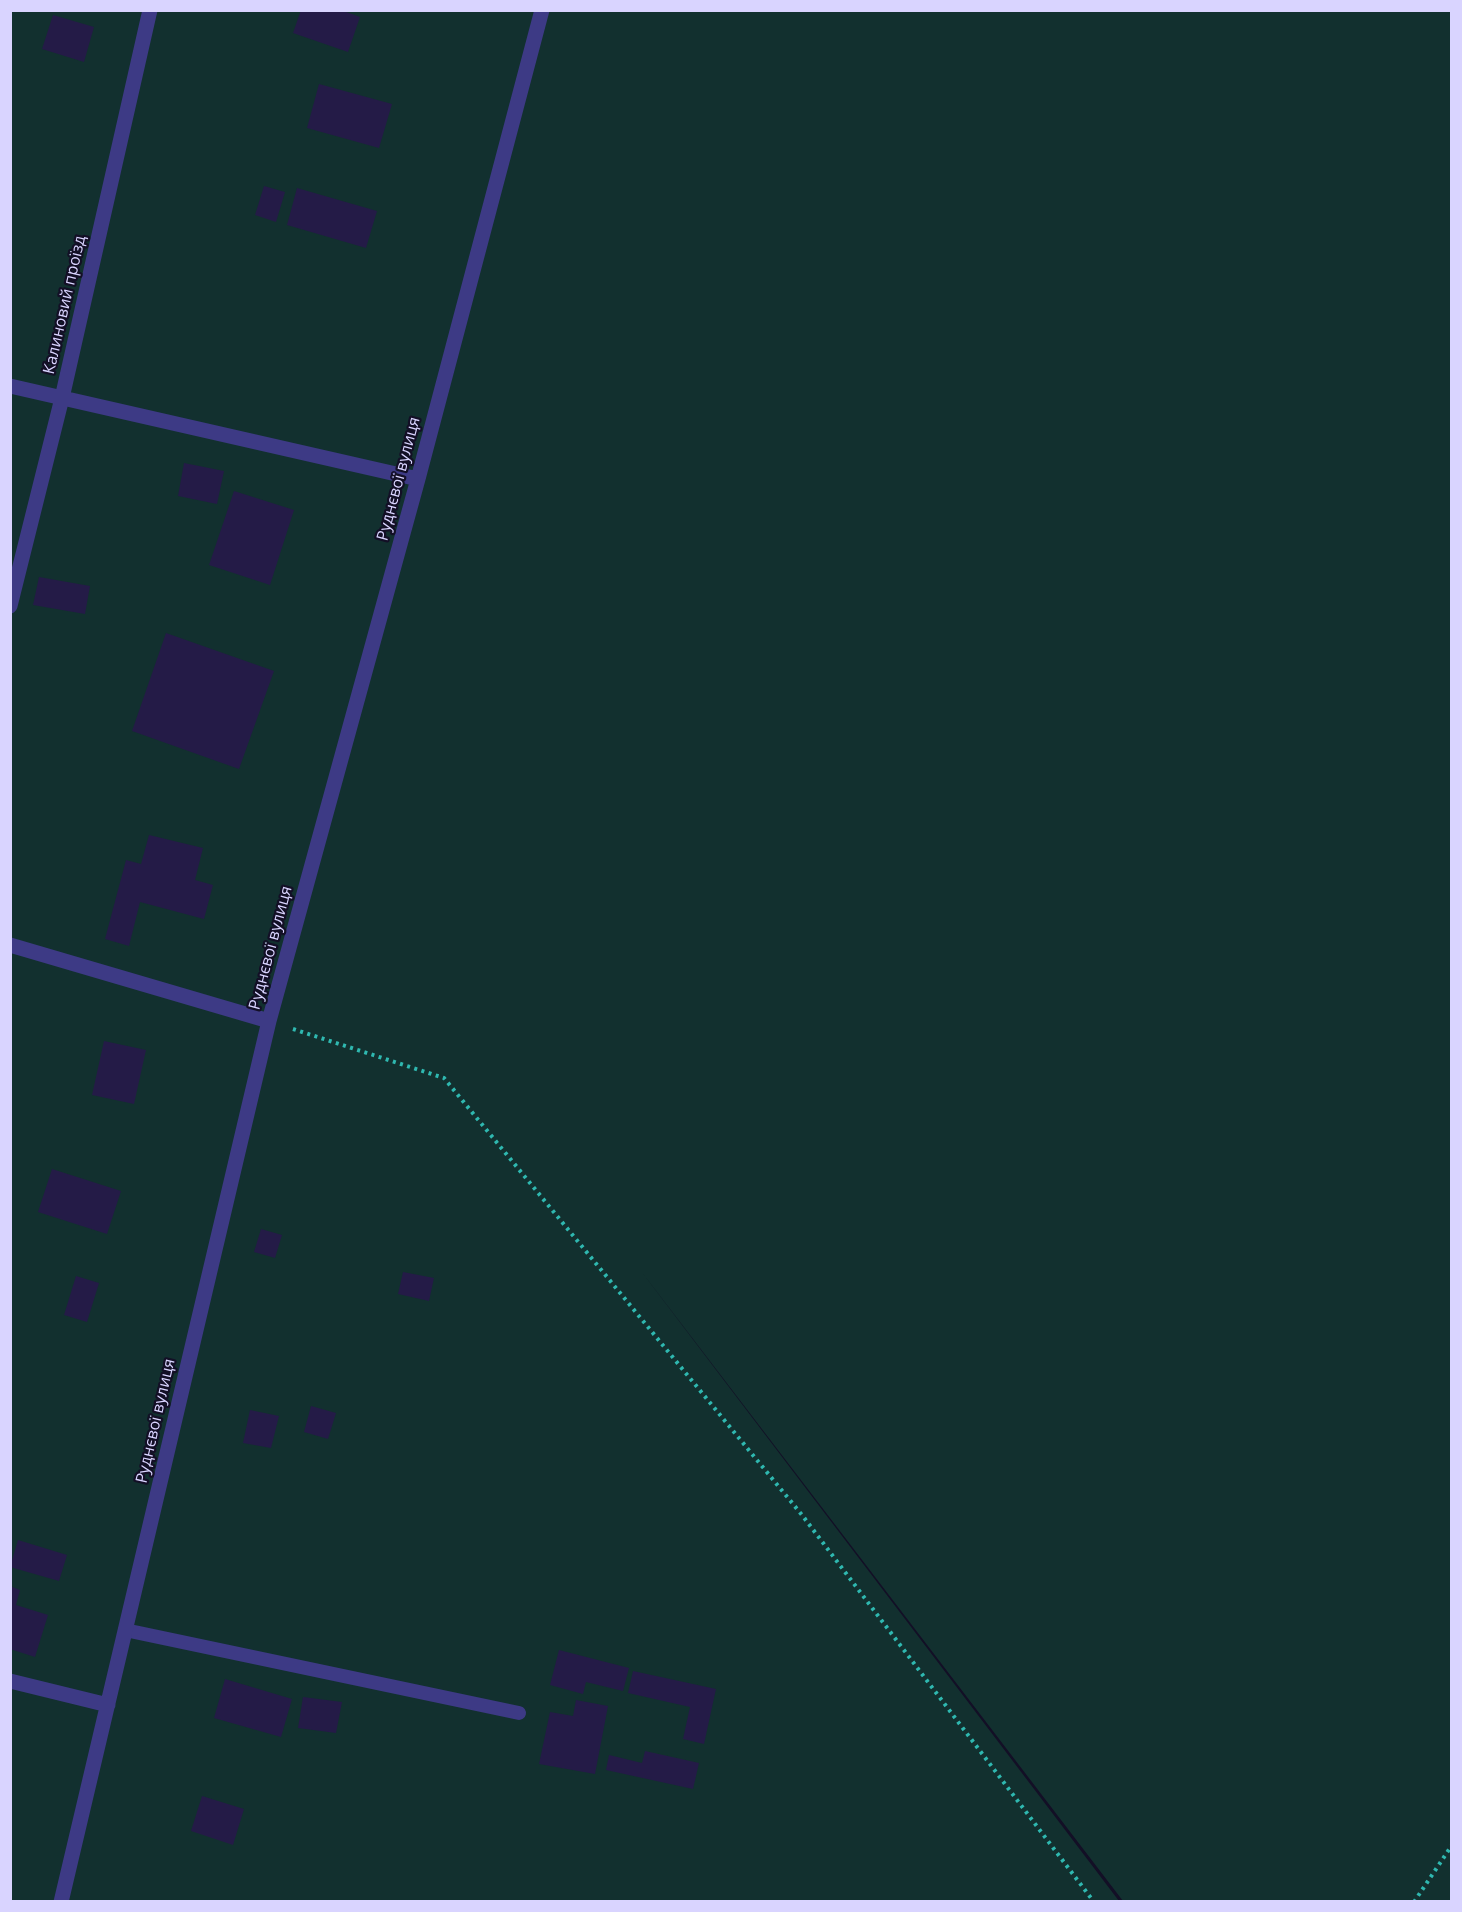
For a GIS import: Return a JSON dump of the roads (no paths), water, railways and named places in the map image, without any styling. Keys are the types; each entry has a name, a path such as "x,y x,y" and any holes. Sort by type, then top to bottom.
{"street":[{"name":"Калиновий проїзд","path":"10,606 62,398 150,10"},
{"name":"Руднєвої вулиця","path":"61,1902 269,1022 418,479 542,10"},
{"path":"10,386 418,479"},
{"path":"10,945 269,1022"},
{"path":"10,1681 108,1705"}],"lane":[{"path":"125,1630 519,1713"}]}
